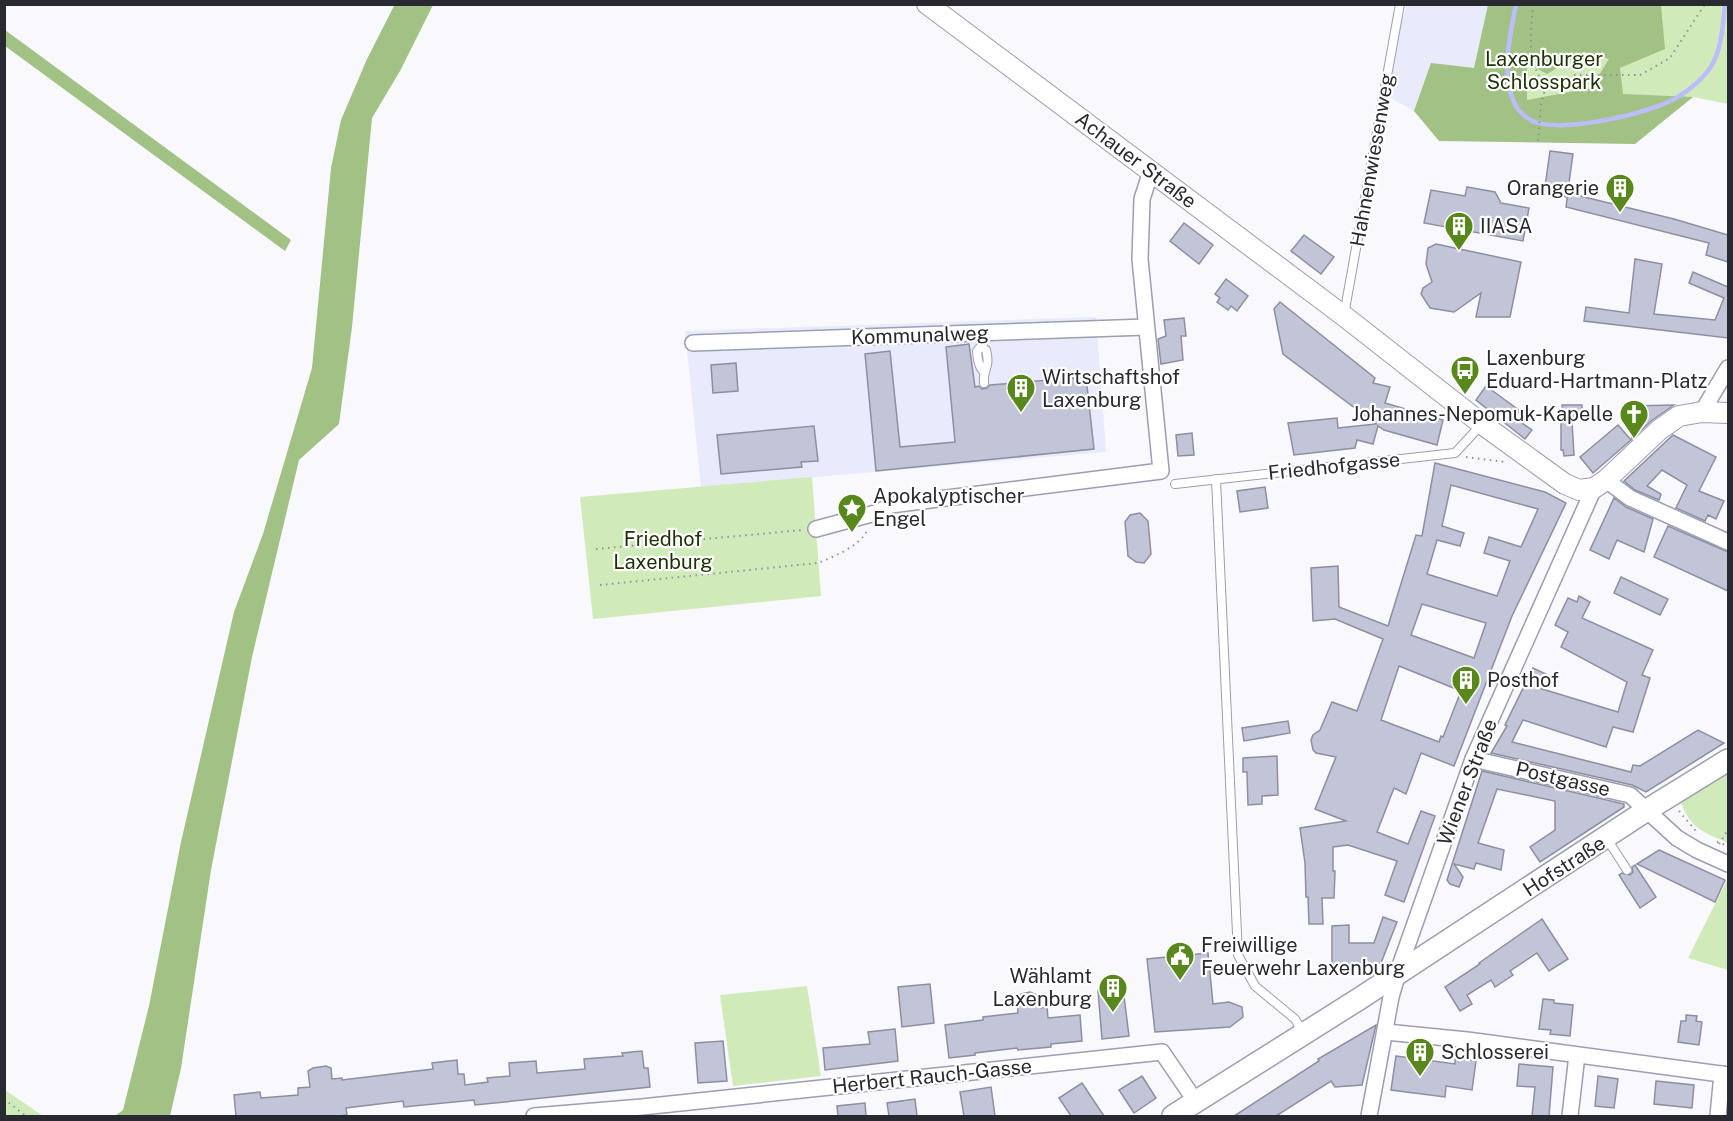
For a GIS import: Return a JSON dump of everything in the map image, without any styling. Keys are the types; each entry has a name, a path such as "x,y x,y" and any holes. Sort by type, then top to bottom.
{"main road":[{"name":"Hofstraße","path":"1400,973 1728,759"},
{"path":"1173,1116 1400,973"}],"street":[{"name":"Achauer Straße","path":"927,4 1344,316 1482,424 1565,484 1579,490 1600,484"},
{"path":"816,529 879,512 891,505 1161,471 1140,259 1142,198 1151,171"},
{"name":"Kommunalweg","path":"693,343 981,339 1146,327"},
{"path":"1702,412 1728,368"},
{"name":"Wiener Straße","path":"1369,1116 1392,997 1401,963 1473,759 1600,484 1659,430 1679,416 1702,412 1728,413"},
{"path":"1600,484 1728,542"},
{"name":"Postgasse","path":"1473,759 1630,795 1677,838 1728,864"},
{"path":"1386,1032 1467,1040 1725,1074 1718,1116"},
{"name":"Herbert Rauch-Gasse","path":"534,1116 642,1112 1162,1052 1196,1102"},
{"path":"1570,1116 1577,1055"}],"lane":[{"name":"Hahnenwiesenweg","path":"1344,316 1400,4"},
{"path":"981,339 986,350 987,364 983,371 984,383"},
{"path":"1455,453 1482,424"},
{"name":"Friedhofgasse","path":"1174,484 1455,453"},
{"path":"1216,479 1238,955 1255,986 1295,1019 1304,1034"},
{"path":"1606,838 1627,870"}],"path":[{"path":"1533,4 1531,44 1536,73 1546,86 1538,141"},
{"path":"1546,86 1575,75 1640,75 1670,58 1705,4"},
{"path":"1455,453 1470,458 1514,464"},
{"path":"600,585 818,564 836,556 863,537 879,512"},
{"path":"596,549 816,529"},
{"path":"1670,795 1682,816 1701,836"},
{"path":"1710,839 1728,846"},
{"path":"4,1099 26,1116"}],"shaded area":[{"path":"1407,5 1488,5 1474,68 1431,63 1414,111 1389,97 1400,27"},
{"path":"1096,317 1106,452 701,487 685,331"}],"green space":[{"path":"395,4 433,5 400,71 372,118 352,327 339,424 299,460 252,657 211,870 181,1068 170,1116 115,1116 123,1110 149,1006 181,842 234,612 263,534 312,368 331,168 341,120 367,59"},
{"name":"Laxenburger Schlosspark","path":"1488,5 1728,5 1728,104 1693,97 1648,132 1414,111 1431,63 1474,68"},
{"name":"Laxenburger Schlosspark","path":"1488,5 1661,5 1665,49 1620,68 1623,94 1693,97 1635,144 1439,141 1414,111 1431,63 1474,68","holes":["1584,52 1609,59 1591,88 1527,100 1527,63 1547,74"]},
{"path":"5,30 291,240 285,251 5,46"},
{"name":"Friedhof Laxenburg","path":"812,477 821,596 593,619 580,497"},
{"path":"1728,772 1728,843 1693,824 1680,800"},
{"path":"1728,878 1728,970 1688,958"},
{"path":"807,986 821,1076 733,1086 720,995"},
{"path":"5,1090 43,1116 5,1116"}],"building":[{"path":"1550,151 1573,154 1567,197 1544,194"},
{"path":"1467,187 1495,192 1501,203 1529,208 1523,241 1424,223 1431,190 1465,196"},
{"path":"1568,193 1728,235 1728,262 1706,255 1709,243 1566,207"},
{"path":"1184,223 1213,245 1199,264 1170,241"},
{"path":"1304,235 1334,257 1321,274 1291,251"},
{"path":"1436,244 1521,262 1510,317 1476,317 1481,293 1454,312 1430,308 1421,294 1423,288 1432,282 1426,264 1428,248"},
{"path":"1635,259 1662,264 1654,314 1715,320 1724,298 1689,283 1693,272 1728,287 1728,338 1584,321 1586,307 1629,313"},
{"path":"1226,279 1248,296 1237,311 1231,306 1228,310 1217,302 1220,298 1215,294"},
{"path":"1280,302 1375,378 1373,383 1390,387 1385,403 1443,420 1437,445 1384,430 1378,426 1373,444 1357,440 1355,448 1294,455 1288,423 1337,418 1338,428 1376,424 1283,354 1274,309"},
{"path":"1184,318 1186,336 1181,336 1183,360 1161,364 1158,339 1166,336 1164,320"},
{"name":"Wirtschaftshof Laxenburg","path":"969,344 975,387 979,386 982,389 990,385 1086,377 1094,449 876,471 865,354 890,351 900,447 955,442 946,347"},
{"path":"736,363 738,391 713,393 711,365"},
{"path":"1486,386 1520,411 1515,418 1532,430 1525,439 1476,400"},
{"path":"1562,405 1582,405 1582,419 1563,415"},
{"path":"1674,405 1651,421 1632,439 1629,406"},
{"path":"1561,421 1572,421 1574,455 1564,456 1561,450"},
{"path":"1618,425 1631,440 1593,473 1580,457"},
{"path":"814,426 818,461 801,462 802,467 721,474 717,435"},
{"path":"1192,433 1194,455 1178,456 1176,435"},
{"path":"1673,435 1716,457 1699,491 1724,501 1716,519 1708,515 1705,521 1676,508 1687,485 1662,470 1647,486 1661,494 1659,500 1635,490 1624,481"},
{"path":"1435,463 1545,492 1566,503 1512,616 1454,766 1421,753 1406,794 1394,788 1377,832 1408,844 1421,811 1435,816 1404,902 1385,895 1397,861 1348,845 1333,847 1334,898 1322,898 1323,924 1309,924 1300,828 1346,821 1315,809 1336,757 1316,753 1311,740 1313,735 1320,730 1332,702 1357,711 1383,639 1335,619 1313,621 1311,568 1338,566 1339,607 1388,626 1416,535 1422,536","holes":["1451,485 1538,509 1521,547 1489,537 1484,553 1510,561 1497,596 1427,574 1437,540 1460,546 1464,533 1442,526","1422,604 1486,623 1474,658 1411,635","1399,666 1461,691 1439,742 1381,720"]},
{"path":"1265,487 1268,508 1240,512 1237,491"},
{"path":"1614,498 1626,507 1653,519 1644,552 1617,540 1609,559 1590,550"},
{"path":"1140,513 1148,521 1151,554 1144,563 1136,562 1128,556 1125,522 1130,515"},
{"path":"1668,526 1728,552 1728,591 1654,557"},
{"path":"1621,577 1668,599 1660,615 1614,593"},
{"path":"1579,596 1590,602 1582,618 1653,650 1642,675 1650,678 1633,732 1613,727 1606,747 1523,720 1512,742 1631,772 1633,765 1640,766 1698,730 1724,743 1646,792 1632,785 1491,753 1507,726 1505,725 1533,668 1546,674 1539,688 1618,712 1627,682 1561,647 1568,632 1555,625 1568,598 1577,602"},
{"path":"1288,721 1290,733 1244,741 1242,728"},
{"path":"1277,756 1278,795 1262,796 1262,804 1248,805 1247,772 1243,772 1243,758"},
{"path":"1482,771 1624,804 1624,807 1540,862 1530,847 1555,830 1555,801 1497,789 1478,843 1504,850 1501,870 1476,863 1474,869 1454,864 1463,877 1459,887 1450,884 1447,880"},
{"path":"1659,850 1725,880 1715,902 1637,864"},
{"path":"1635,865 1656,897 1640,908 1619,875 1622,873 1630,875"},
{"path":"1383,917 1397,922 1381,963 1332,964 1332,926 1349,925 1349,943 1374,943"},
{"path":"1542,919 1568,959 1549,971 1537,953 1510,971 1513,975 1495,987 1491,980 1467,995 1472,1004 1460,1011 1445,987"},
{"name":"Freiwillige Feuerwehr Laxenburg","path":"1208,953 1213,1004 1229,1002 1242,1007 1243,1017 1230,1027 1155,1032 1147,959"},
{"path":"930,984 934,1023 902,1027 898,987"},
{"name":"Wählamt Laxenburg","path":"1123,988 1129,1036 1102,1039 1098,991"},
{"path":"1030,992 1039,996 1040,1008 1047,1007 1048,1018 1080,1015 1082,1041 1051,1044 1051,1047 1018,1050 1017,1048 949,1058 945,1025 1018,1013 1017,1002 1021,994"},
{"path":"1543,999 1573,1005 1570,1036 1550,1034 1551,1030 1539,1029"},
{"path":"1686,1015 1697,1016 1696,1021 1702,1022 1699,1045 1678,1042 1681,1021 1686,1021"},
{"path":"1376,1025 1362,1085 1335,1087 1331,1081 1276,1116 1234,1116 1319,1061 1318,1059"},
{"path":"895,1029 898,1061 825,1070 823,1048 870,1044 868,1032"},
{"path":"723,1041 727,1081 698,1083 695,1043"},
{"path":"642,1051 644,1068 648,1068 650,1087 475,1105 474,1100 404,1107 403,1101 346,1108 347,1115 338,1116 236,1116 234,1095 260,1092 261,1098 298,1095 298,1088 310,1087 308,1071 313,1068 326,1066 331,1068 332,1079 342,1078 342,1080 433,1069 432,1063 457,1060 458,1074 464,1074 465,1085 488,1082 487,1078 510,1076 509,1063 536,1061 537,1073 585,1069 584,1059 623,1056 622,1053"},
{"name":"Schlosserei","path":"1396,1056 1455,1064 1455,1058 1476,1061 1472,1090 1446,1086 1445,1097 1391,1090"},
{"path":"1519,1064 1553,1067 1549,1116 1532,1116 1535,1087 1517,1086"},
{"path":"1142,1076 1156,1098 1134,1113 1119,1090"},
{"path":"1598,1076 1618,1079 1614,1108 1595,1106"},
{"path":"1656,1081 1694,1085 1692,1108 1654,1104"},
{"path":"1082,1083 1104,1116 1071,1116 1059,1098"},
{"path":"991,1087 995,1116 964,1116 960,1092"},
{"path":"915,1099 917,1116 889,1116 887,1103"},
{"path":"865,1103 866,1116 838,1116 837,1106"}],"waterway":[{"path":"1516,4 1507,57 1508,84 1518,110 1533,121 1549,125 1588,123 1631,114 1668,102 1690,89 1707,72 1716,56 1722,34 1725,4"}],"place":[{"name":"Orangerie","path":"1620,214"},
{"name":"IIASA","path":"1459,252"},
{"name":"Laxenburg Eduard-Hartmann-Platz","path":"1465,396"},
{"name":"Wirtschaftshof Laxenburg","path":"1021,414"},
{"name":"Johannes-Nepomuk-Kapelle","path":"1634,440"},
{"name":"Apokalyptischer Engel","path":"852,534"},
{"name":"Posthof","path":"1466,706"},
{"name":"Freiwillige Feuerwehr Laxenburg","path":"1180,982"},
{"name":"Wählamt Laxenburg","path":"1113,1014"},
{"name":"Schlosserei","path":"1420,1078"}]}
